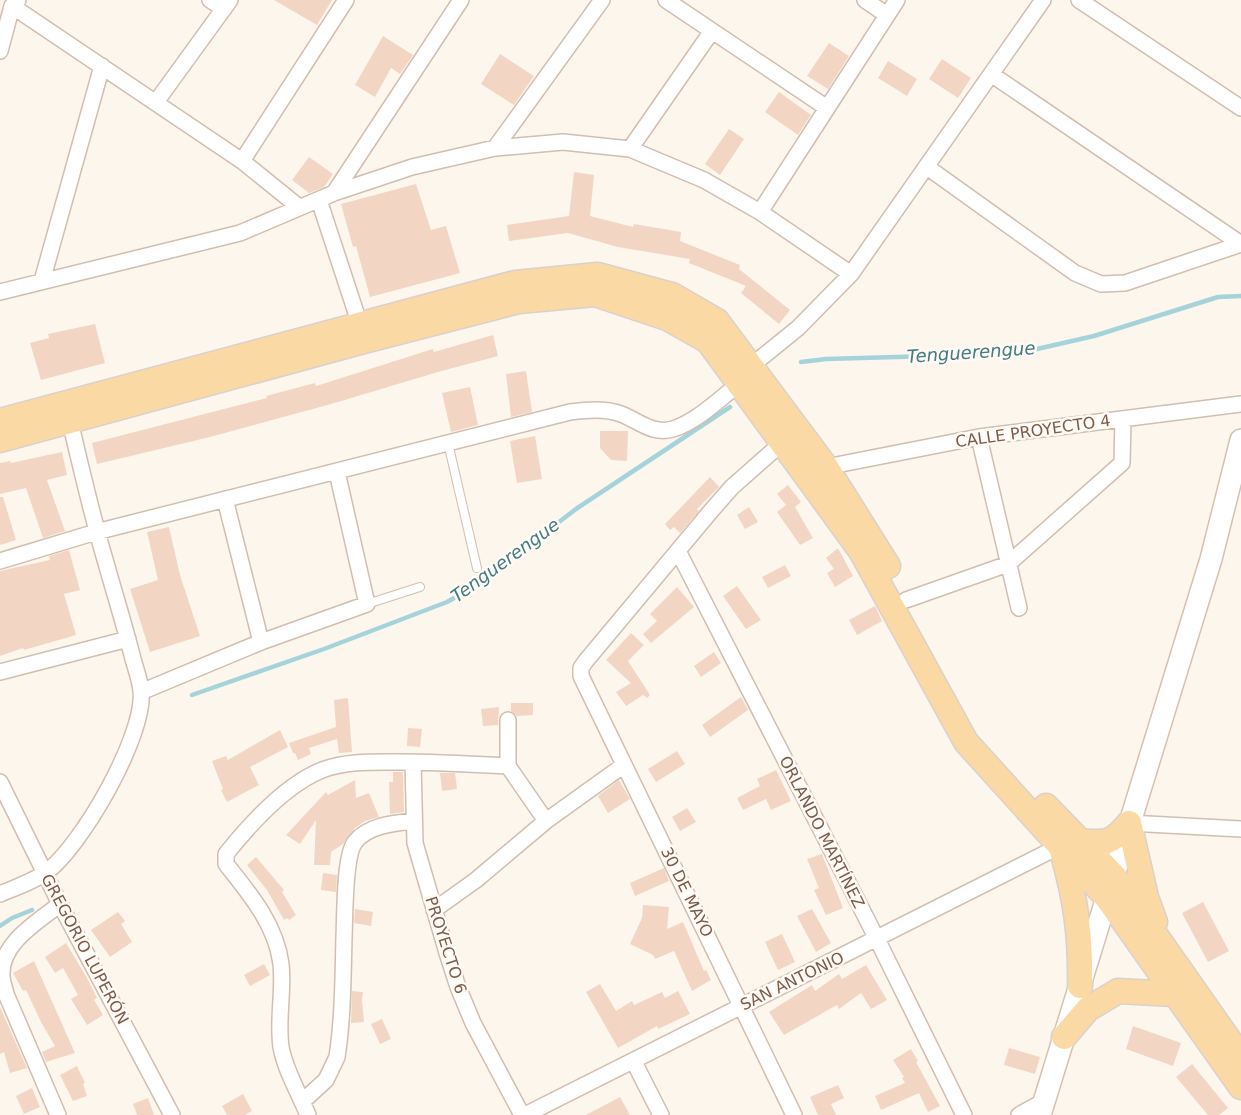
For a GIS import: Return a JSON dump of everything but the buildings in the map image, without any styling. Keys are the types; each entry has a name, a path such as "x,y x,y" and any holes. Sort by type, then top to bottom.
{"main road":[{"path":"0,421 362,332 519,301 595,294 667,318 708,341 745,375 826,467 876,544 979,734 1069,844 1241,1087"},
{"path":"0,440 70,421 362,332"},
{"path":"745,375 782,443 861,551 966,742 1069,844 1114,876 1241,1057"},
{"path":"1043,1107 1211,559 1241,440"},
{"path":"1069,844 1103,843 1116,839 1129,823"},
{"path":"1129,823 1146,897 1162,945"},
{"path":"1069,844 1081,943 1080,986"},
{"path":"1064,1037 1088,1009 1118,991 1175,994"}],"street":[{"path":"156,102 227,5 210,0"},
{"path":"242,161 346,0"},
{"path":"334,193 460,0"},
{"path":"495,148 602,0"},
{"path":"666,0 827,108"},
{"path":"865,0 887,15"},
{"path":"760,212 897,0"},
{"path":"0,561 96,532 570,412 595,410 620,414 657,431 672,429 689,422 798,328 851,274 1043,0"},
{"path":"1079,0 1241,108"},
{"path":"0,51 15,3 102,66 242,161 299,207"},
{"path":"630,149 712,31"},
{"path":"42,281 102,66"},
{"path":"991,74 1241,244"},
{"path":"0,292 240,232 334,193 412,167 495,148 563,142 630,149 704,180 760,212 851,274"},
{"path":"927,167 1075,273 1101,284 1125,283 1241,244"},
{"path":"319,200 362,332"},
{"name":"CALLE PROYECTO 4","path":"826,467 979,437 1241,404"},
{"path":"906,600 1008,564 1122,463 1123,419"},
{"path":"0,894 45,873 65,855 87,827 133,734 141,692 128,639 96,532 70,421"},
{"path":"979,437 1018,608"},
{"path":"678,551 732,486 782,443"},
{"path":"141,692 261,642 367,604 338,472"},
{"path":"225,499 261,642"},
{"name":"30 DE MAYO","path":"678,551 581,668 581,675 794,1115"},
{"name":"ORLANDO MARTÍNEZ","path":"678,551 877,939 964,1115"},
{"path":"0,672 128,639"},
{"path":"508,720 508,766 546,821"},
{"path":"414,821 377,828 356,840 351,848 337,1057 326,1080 305,1108 285,1062 280,1043 281,964 276,942 265,917 252,896 226,864 226,854 253,820 301,781 321,771 359,762 508,766"},
{"name":"PROYECTO 6","path":"413,762 415,843 458,987 473,1023 524,1115"},
{"path":"434,910 476,880 546,821 624,765"},
{"name":"GREGORIO LUPERÓN","path":"0,782 60,904 172,1115"},
{"path":"1129,823 1241,829"},
{"name":"SAN ANTONIO","path":"524,1115 1069,844"},
{"path":"58,1115 6,994 2,975 5,957 15,940 60,904"},
{"path":"634,1062 661,1115"},
{"path":"1019,1115 1043,1107"}],"lane":[{"path":"448,442 477,568"},
{"path":"367,604 420,587"}],"waterway":[{"name":"Tenguerengue","path":"801,362 826,359 967,355 1037,349 1094,336 1218,297 1241,296"},
{"name":"Tenguerengue","path":"192,695 324,649 447,602 474,587 576,509 730,407"},
{"name":"Tenguerengue","path":"0,926 32,910"}]}
